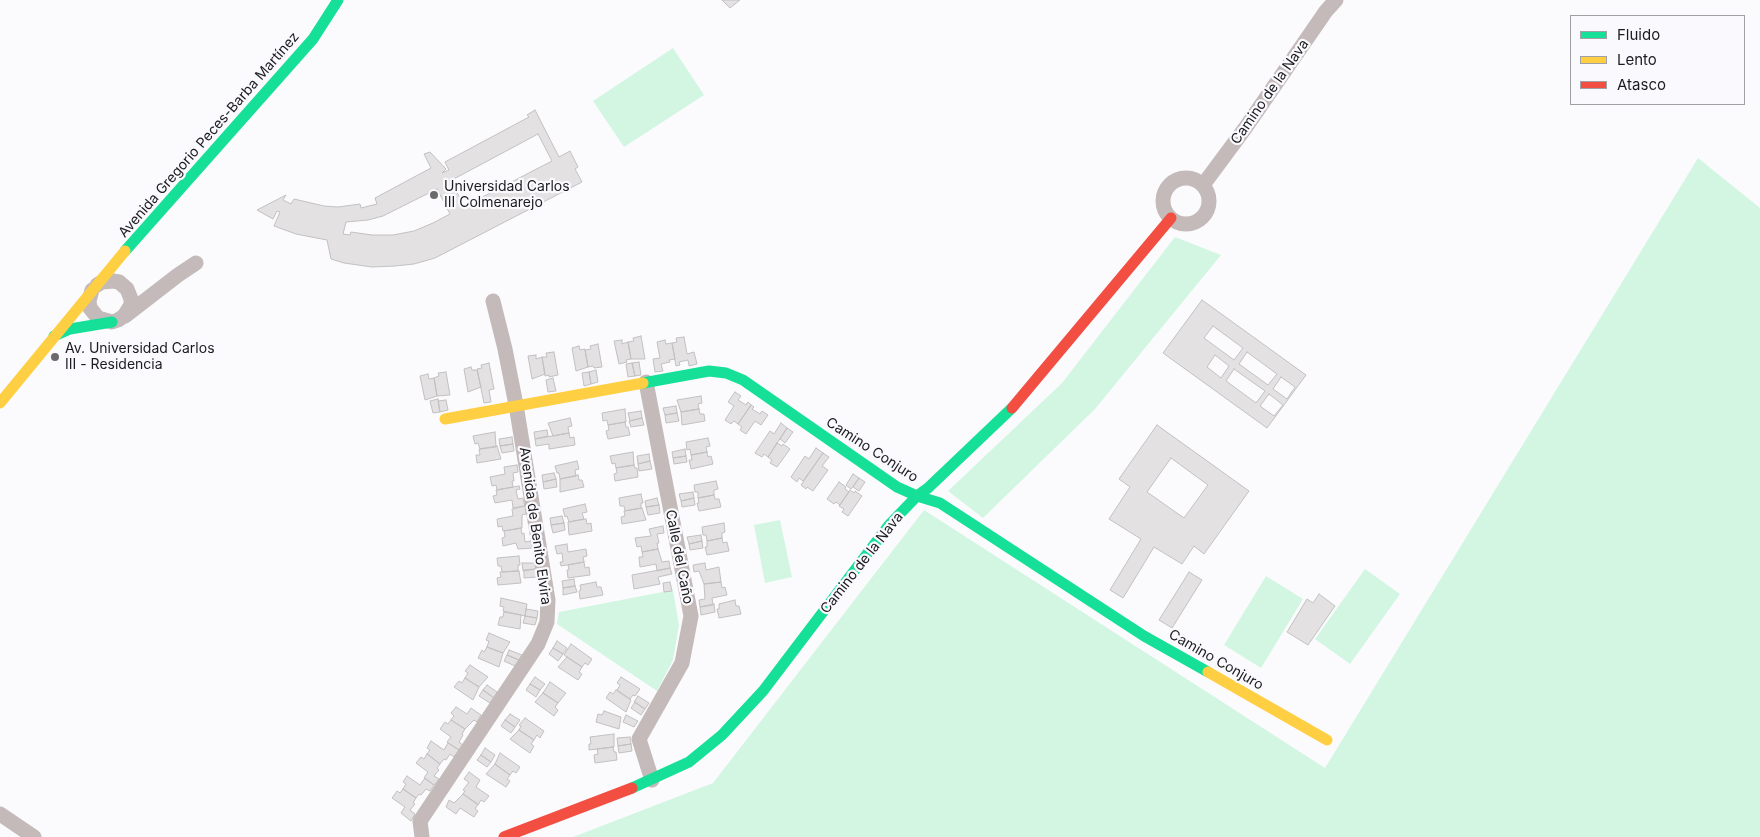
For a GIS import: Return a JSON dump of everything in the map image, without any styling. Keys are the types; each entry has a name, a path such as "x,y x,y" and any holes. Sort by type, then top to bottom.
{"street":[{"name":"Avenida Gregorio Peces-Barba Martínez","path":"0,403 149,223 313,39 338,0"},
{"name":"Camino de la Nava","path":"1203,185 1246,128 1336,0"},
{"path":"1186,178 1195,179 1203,185 1208,192 1209,201 1208,210 1202,217 1196,222 1187,224 1171,218 1163,202 1165,193 1170,185 1177,180 1186,178"},
{"name":"Camino de la Nava","path":"504,837 652,780 689,762 722,736 762,691 889,525 917,496 1006,416 1171,218"},
{"path":"116,263 115,274 123,286 131,299 131,305 118,319 98,318 94,314 89,301 94,288 107,281 123,286 138,291 160,288"},
{"path":"54,336 70,329 118,319 196,263"},
{"name":"Avenida de Benito Elvira","path":"422,837 420,821 538,644 547,622 548,600 516,405 493,301"},
{"name":"Camino Conjuro","path":"445,420 516,405 709,371 726,373 743,380 896,487 940,503 1144,636 1327,740"},
{"name":"Calle del Caño","path":"646,382 691,616 682,663 639,739 652,780"},
{"path":"0,814 34,837"}],"green space":[{"path":"673,48 704,95 624,147 593,101"},
{"path":"1698,158 1760,208 1760,837 573,837 713,783 924,510 1325,768"},
{"path":"1175,237 1221,255 1095,409 983,518 948,491 1062,383"},
{"path":"780,520 792,577 765,583 754,525"},
{"path":"1365,569 1400,594 1350,664 1315,639"},
{"path":"1266,576 1303,599 1261,668 1224,645"},
{"path":"673,590 679,625 673,660 657,691 557,624 559,612"}],"building":[{"path":"722,0 740,0 730,8"},
{"path":"535,110 559,157 570,151 578,167 575,169 582,182 435,258 414,264 395,266 372,267 344,263 331,259 327,240 296,234 274,226 280,212 277,211 273,219 257,210 286,195 283,200 291,204 294,199 324,206 338,207 360,204 361,208 377,204 375,198 431,168 424,154 430,152 446,169 442,173 449,170 445,162 529,117 527,115","holes":["538,134 552,161 465,206 450,181","437,189 450,214 433,223 414,231 393,235 351,232 350,235 343,234 346,222 368,220 383,216"]},
{"path":"1202,300 1306,375 1267,428 1163,353","holes":["1213,326 1243,348 1234,360 1204,338","1247,352 1277,374 1268,385 1239,364","1215,355 1229,366 1221,378 1207,367","1234,369 1265,391 1256,403 1226,381","1281,377 1295,387 1287,399 1273,389","1269,394 1283,405 1274,416 1260,406"]},
{"path":"641,336 645,359 631,359 628,342 634,341 633,338"},
{"path":"684,337 687,354 694,352 697,364 689,366 688,360 679,362 680,365 676,366 672,343 677,342 676,338"},
{"path":"622,340 622,344 628,342 631,359 619,364 614,341"},
{"path":"665,340 666,344 672,343 675,359 661,364 663,371 655,372 653,359 660,358 657,342"},
{"path":"598,344 602,367 588,367 585,350 591,349 590,346"},
{"path":"579,346 580,350 585,349 588,367 576,371 572,348"},
{"path":"554,352 558,375 545,376 542,357 547,357 546,353"},
{"path":"536,355 536,359 542,357 545,374 532,379 528,356"},
{"path":"639,362 641,375 635,376 632,363"},
{"path":"489,363 494,389 489,390 491,402 484,403 477,369 482,368 481,365"},
{"path":"632,363 635,376 628,377 626,364"},
{"path":"471,367 472,370 477,370 481,387 468,392 464,369"},
{"path":"596,370 598,382 591,384 589,372"},
{"path":"446,372 450,395 437,396 434,378 439,376 438,373"},
{"path":"589,372 591,384 584,386 582,373"},
{"path":"428,374 429,379 434,378 437,396 425,400 420,376"},
{"path":"553,378 556,391 548,392 546,380"},
{"path":"735,392 741,396 738,400 746,405 748,402 751,405 738,424 734,421 731,424 725,420 734,406 728,402"},
{"path":"701,396 702,403 698,404 699,409 681,412 677,400"},
{"path":"438,399 440,412 433,413 430,401"},
{"path":"446,400 448,410 440,412 438,401"},
{"path":"751,405 754,407 752,409 760,414 762,411 768,415 761,425 755,421 746,434 740,430 742,427 738,424"},
{"path":"676,406 677,413 665,415 663,408"},
{"path":"625,409 626,422 608,425 607,420 603,421 602,413"},
{"path":"699,409 700,414 704,414 705,421 682,425 681,412"},
{"path":"641,411 642,418 630,421 628,413"},
{"path":"677,413 679,421 666,423 665,415"},
{"path":"570,418 572,426 568,427 569,433 553,436 548,423"},
{"path":"642,418 644,425 631,427 629,421"},
{"path":"625,422 630,435 608,439 606,431 609,430 608,425"},
{"path":"781,423 787,428 768,457 764,454 762,457 755,453 770,431 774,434"},
{"path":"1157,425 1249,491 1204,554 1194,546 1182,564 1154,547 1123,598 1110,590 1141,539 1109,519 1130,487 1119,479","holes":["1171,458 1208,485 1184,518 1147,492"]},
{"path":"787,428 793,432 785,443 780,439"},
{"path":"547,430 548,436 535,439 534,432"},
{"path":"495,432 496,447 480,449 478,443 475,444 473,436"},
{"path":"569,433 570,438 574,437 575,445 549,449 549,444 536,446 535,439"},
{"path":"512,437 513,444 500,446 499,439"},
{"path":"708,438 710,446 706,447 707,452 691,455 690,449 687,450 686,442"},
{"path":"777,443 782,446 783,444 790,449 777,467 770,463 772,460 768,457"},
{"path":"513,444 514,451 502,453 500,446"},
{"path":"497,446 501,459 477,463 476,455 480,455 479,449"},
{"path":"816,448 823,453 803,481 799,478 797,482 791,477 805,456 809,459"},
{"path":"685,449 686,456 673,458 672,452"},
{"path":"633,452 634,465 616,468 615,463 612,464 610,456"},
{"path":"707,452 708,457 711,456 713,464 691,469 689,460 692,460 691,455"},
{"path":"823,453 829,457 822,466 828,470 813,491 807,487 806,489 801,485"},
{"path":"649,454 650,461 638,464 637,456"},
{"path":"686,456 687,462 674,464 673,458"},
{"path":"577,461 579,469 575,470 576,476 560,479 555,466"},
{"path":"650,461 652,469 639,471 638,464"},
{"path":"517,465 518,472 513,473 513,487 497,490 496,485 492,486 490,477 505,474 504,467"},
{"path":"634,465 637,468 638,477 615,481 614,474 617,473 616,468"},
{"path":"554,473 556,479 543,482 542,475"},
{"path":"853,474 859,478 851,489 846,485"},
{"path":"578,475 584,487 560,492 560,479"},
{"path":"859,478 865,482 859,491 853,487"},
{"path":"556,479 557,487 544,489 543,482"},
{"path":"716,481 718,489 714,490 714,495 698,498 698,492 695,492 694,485"},
{"path":"839,482 849,492 840,505 836,502 834,504 827,499"},
{"path":"519,486 520,489 516,490 518,499 523,498 525,506 513,508 512,500 495,503 493,496 497,495 496,490"},
{"path":"850,490 862,496 848,516 842,512 844,509 839,506"},
{"path":"693,492 694,498 681,501 679,494"},
{"path":"641,494 643,503 641,503 641,508 625,511 624,506 620,506 619,498"},
{"path":"714,495 715,499 719,499 721,507 699,511 698,498"},
{"path":"657,498 659,505 646,507 645,501"},
{"path":"694,498 695,505 682,507 681,501"},
{"path":"585,504 587,512 582,513 584,519 569,522 567,516 565,517 563,509"},
{"path":"659,505 660,513 648,515 646,507"},
{"path":"525,506 526,514 522,515 522,528 503,531 502,526 498,527 497,519 513,516 512,509"},
{"path":"642,508 646,520 622,524 621,517 625,516 624,511"},
{"path":"562,516 564,523 551,525 550,518"},
{"path":"586,519 587,524 591,523 592,531 569,535 568,522"},
{"path":"564,523 565,530 553,533 551,525"},
{"path":"724,523 725,532 722,533 722,538 707,541 706,535 703,535 702,527"},
{"path":"663,526 664,533 657,534 658,549 642,552 641,546 637,547 635,538 651,536 649,529"},
{"path":"521,528 522,534 524,533 525,542 531,541 533,548 518,549 516,543 503,546 502,538 505,537 504,531"},
{"path":"701,535 702,541 689,544 687,537"},
{"path":"722,538 723,543 727,542 729,551 707,555 705,547 707,547 707,541"},
{"path":"702,541 703,548 690,550 689,544"},
{"path":"567,544 568,552 586,549 587,556 583,557 584,562 561,566 560,562 563,562 562,553 557,554 555,546"},
{"path":"658,549 662,562 669,561 670,568 657,571 656,564 640,567 639,557 643,557 642,552"},
{"path":"519,556 520,565 518,565 518,571 502,572 501,566 498,566 497,558"},
{"path":"584,562 585,568 589,567 590,575 568,578 568,565"},
{"path":"522,563 535,563 536,569 523,571"},
{"path":"705,563 706,570 719,567 721,582 704,584 699,571 694,572 693,565"},
{"path":"670,568 672,574 658,577 660,584 634,589 632,575"},
{"path":"536,569 537,577 524,578 524,570"},
{"path":"519,571 521,583 498,585 497,578 501,577 500,572"},
{"path":"1189,572 1202,580 1172,628 1159,620"},
{"path":"574,579 575,586 563,588 562,581"},
{"path":"596,582 597,587 601,587 603,595 580,599 580,585"},
{"path":"670,582 672,591 664,592 663,583"},
{"path":"721,582 722,588 725,587 727,595 712,598 713,605 700,607 699,600 705,599 704,584"},
{"path":"575,586 577,592 563,595 563,588"},
{"path":"1319,594 1335,606 1308,645 1287,632 1307,599 1313,603"},
{"path":"501,598 527,604 525,616 503,611 504,607 500,606"},
{"path":"735,600 741,614 719,618 717,609 719,609 719,604"},
{"path":"714,604 715,612 701,615 700,607"},
{"path":"526,609 538,611 537,618 525,616"},
{"path":"504,612 521,615 520,629 498,625 500,617 503,617"},
{"path":"525,616 537,618 535,625 523,623"},
{"path":"489,633 510,642 503,653 487,647 489,641 486,640"},
{"path":"557,641 567,648 563,654 553,648"},
{"path":"571,644 592,659 588,665 585,663 582,667 564,655"},
{"path":"487,647 503,653 499,667 478,658 482,650 484,652"},
{"path":"553,648 563,654 558,661 549,654"},
{"path":"509,650 522,655 519,660 507,655"},
{"path":"507,655 519,660 515,666 504,661"},
{"path":"567,657 582,667 579,672 582,674 578,680 558,667"},
{"path":"470,665 488,677 479,687 465,678 468,673 465,671"},
{"path":"535,677 545,684 540,690 530,684"},
{"path":"621,677 640,689 630,699 617,690 620,685 617,683"},
{"path":"465,678 479,687 473,700 454,687 459,681 462,683"},
{"path":"550,682 566,693 558,703 543,693"},
{"path":"530,684 540,690 536,697 526,690"},
{"path":"487,685 497,692 494,698 483,690"},
{"path":"483,690 494,698 490,703 479,696"},
{"path":"616,690 631,700 626,712 606,698 610,692 613,694"},
{"path":"543,693 558,703 555,707 558,710 554,716 535,702"},
{"path":"638,696 649,703 645,709 634,702"},
{"path":"635,702 645,709 641,715 631,708"},
{"path":"456,707 467,714 471,708 481,715 477,722 474,720 465,729 451,720 454,716 451,713"},
{"path":"604,711 621,717 619,729 596,722 598,714 602,715"},
{"path":"510,714 520,720 515,727 505,720"},
{"path":"626,715 638,721 634,727 623,722"},
{"path":"525,718 544,731 540,738 537,735 534,740 519,730 521,726 519,725"},
{"path":"451,720 465,729 459,742 463,745 459,750 447,742 451,737 440,729 445,722 448,724"},
{"path":"505,720 515,727 511,733 501,726"},
{"path":"519,730 534,740 531,744 534,746 530,753 510,739"},
{"path":"614,734 614,747 589,750 589,744 591,744 590,737"},
{"path":"630,737 631,744 618,746 617,738"},
{"path":"431,741 444,750 448,743 459,750 454,757 450,754 440,764 427,754 430,750 427,748"},
{"path":"631,744 632,751 619,753 618,746"},
{"path":"613,747 617,760 595,763 594,755 598,754 597,749"},
{"path":"485,748 495,755 491,762 481,755"},
{"path":"500,753 520,767 516,773 513,771 510,775 495,764"},
{"path":"427,754 440,764 437,768 439,770 434,776 439,779 434,785 424,778 428,772 416,763 421,757 424,759"},
{"path":"481,755 491,762 487,767 477,760"},
{"path":"495,764 510,775 507,779 510,781 506,787 486,774"},
{"path":"469,772 480,780 476,787 489,796 484,802 481,800 478,805 463,794 465,791 463,790 469,782 464,779"},
{"path":"407,776 420,785 425,778 434,785 430,791 426,789 416,798 403,789 406,784 403,782"},
{"path":"403,789 416,798 413,803 415,804 410,810 415,814 411,821 401,813 405,807 392,798 397,791 400,793"},
{"path":"463,794 478,804 475,809 478,811 474,817 460,808 456,814 446,807 449,800 454,803"}],"traffic: fast":[{"path":"125,251 313,39 338,0"},
{"path":"54,336 70,329 112,322"},
{"path":"643,383 709,371 726,373 743,380 897,487 940,503 1144,636 1208,672"},
{"path":"632,788 689,762 722,735 763,691 889,525 917,496 928,488 1012,408"}],"traffic: slow":[{"path":"0,403 125,251"},
{"path":"445,419 643,383"},
{"path":"1208,672 1327,740"}],"traffic: jam":[{"path":"1012,408 1171,218"},
{"path":"504,837 632,788"}],"place":[{"name":"Universidad Carlos III Colmenarejo","path":"434,195"},
{"name":"Av. Universidad Carlos III - Residencia","path":"55,357"}]}
